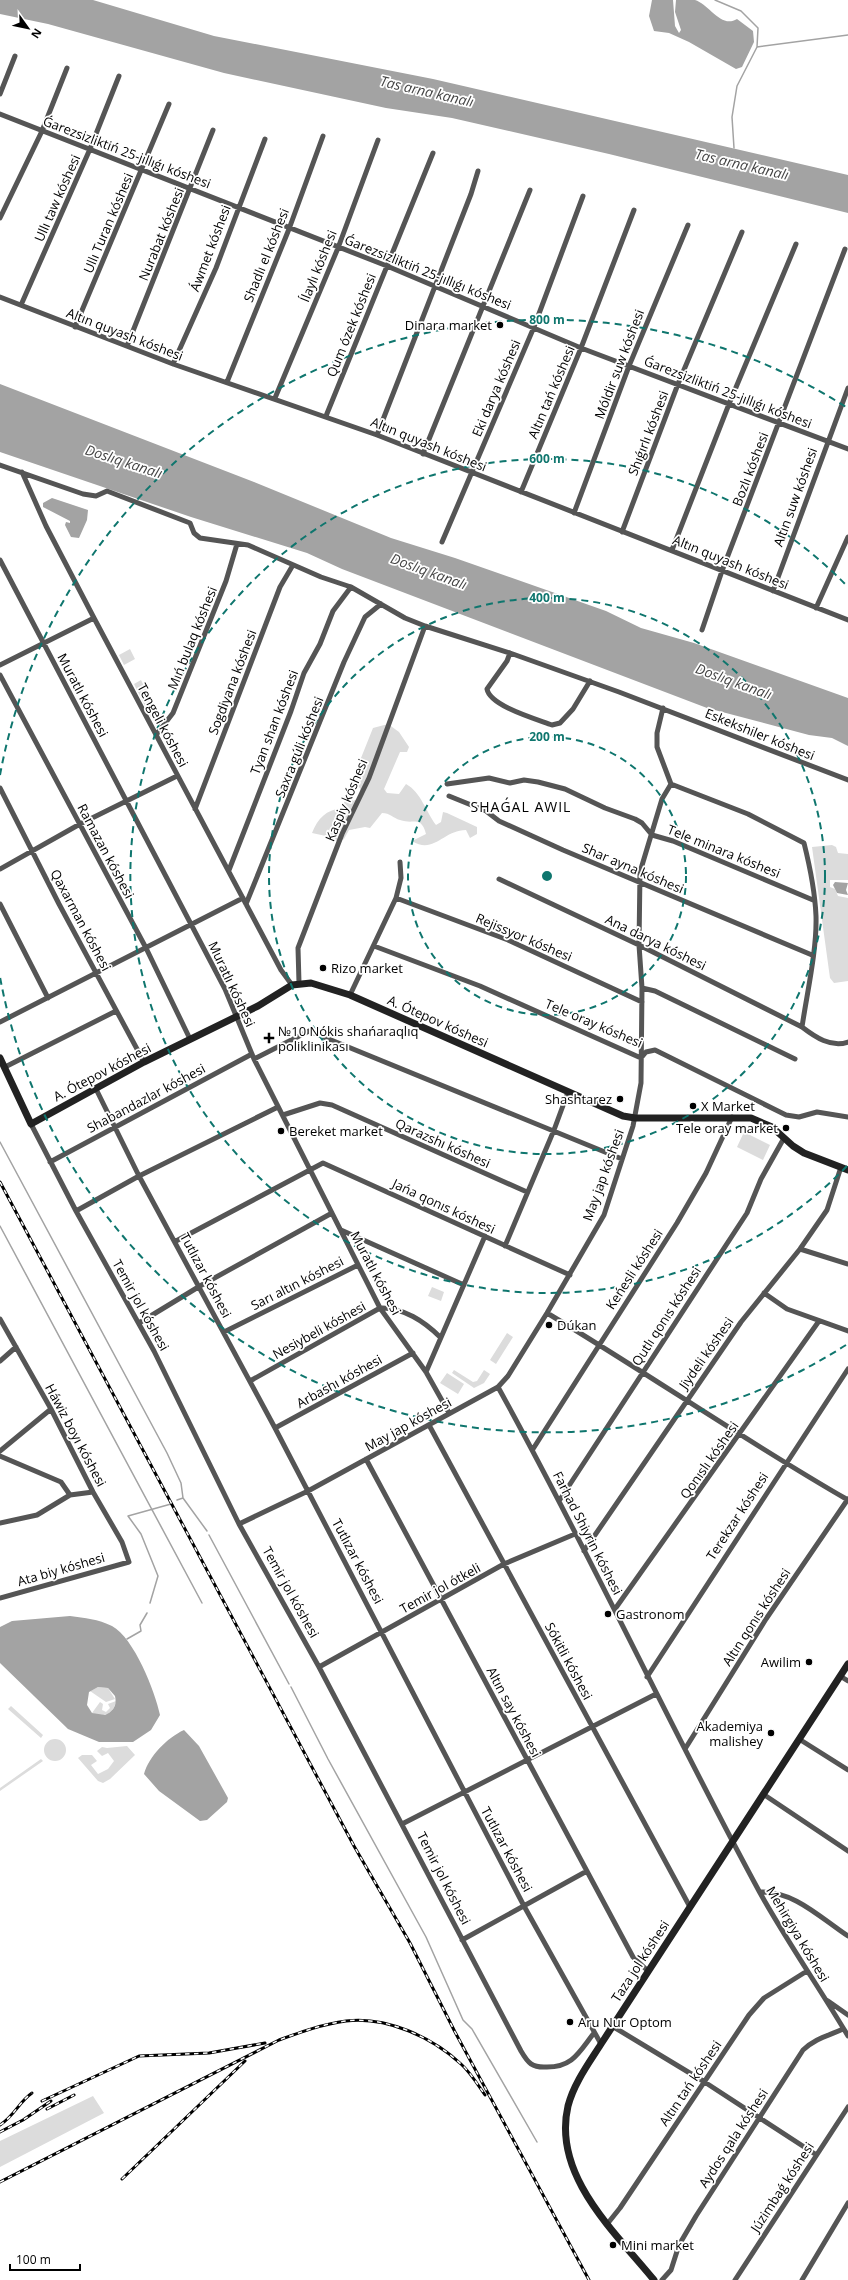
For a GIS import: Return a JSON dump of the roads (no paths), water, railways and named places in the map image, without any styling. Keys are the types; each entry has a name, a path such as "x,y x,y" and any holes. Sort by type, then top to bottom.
{"street":[{"path":"0,94 15,56"},
{"path":"0,218 42,131 68,68"},
{"name":"Ullı taw kóshesi","path":"22,306 90,149 119,76"},
{"name":"Ullı Turan kóshesi","path":"76,327 169,104"},
{"name":"Ǵarezsizliktiń 25-jıllıǵı kóshesi","path":"0,114 192,188 289,229 387,266 582,348 848,449"},
{"name":"Nurabat kóshesi","path":"127,346 192,188 213,130"},
{"name":"Shadlı el kóshesi","path":"227,382 289,229 323,136"},
{"name":"Áwmet kóshesi","path":"173,364 216,268 265,139"},
{"name":"Ílaylı kóshesi","path":"275,398 338,248 378,140"},
{"name":"Qum ózek kóshesi","path":"326,416 433,153"},
{"path":"377,435 478,171"},
{"path":"424,454 530,190"},
{"name":"Eki darya kóshesi","path":"442,542 534,327 583,196"},
{"name":"Altın tań kóshesi","path":"521,492 582,348 634,210"},
{"name":"Móldir suw kóshesi","path":"574,513 629,366 688,225"},
{"name":"Shıǵırlı kóshesi","path":"622,532 678,384 742,232"},
{"path":"672,550 729,404 796,244"},
{"name":"Bozlı kóshesi","path":"702,630 722,571 846,249"},
{"name":"Altın quyash kóshesi","path":"0,297 173,364 275,398 377,435 848,620"},
{"name":"Altın suw kóshesi","path":"773,591 827,441 848,388"},
{"name":"Eskekshiler kóshesi","path":"0,465 83,494 96,496 107,491 172,514 190,523 194,533 200,538 248,545 321,577 351,587 425,626 510,652 590,681 848,780"},
{"name":"Tengeli kóshesi","path":"22,472 46,526 177,776 246,904 292,985"},
{"path":"816,608 848,537"},
{"name":"Mıń bulaq kóshesi","path":"156,734 173,713 226,580 237,544"},
{"name":"Muratlı kóshesi","path":"0,560 192,925 237,1017 253,1057 380,1308 426,1372 449,1413"},
{"name":"Sogdiyana kóshesi","path":"195,809 280,587 294,565"},
{"name":"Tyan shan kóshesi","path":"229,870 291,711 304,673 320,644 333,610 351,587"},
{"name":"Saxra gúli kóshesi","path":"246,904 350,649 364,618 381,604"},
{"path":"0,665 94,618"},
{"name":"Kaspiy kóshesi","path":"299,983 298,948 342,834 369,778 425,626"},
{"path":"510,652 507,661 487,689 488,694 496,703 552,725 560,723 573,709 590,681"},
{"name":"Ramazan kóshesi","path":"0,674 146,948 190,1039"},
{"path":"663,708 657,733 657,747 671,784 748,814 804,843 811,871 813,900 816,916 802,1026"},
{"path":"0,869 80,824 177,776"},
{"name":"Tele minara kóshesi","path":"447,784 489,778 510,783 524,780 538,782 564,789 635,819 642,823 652,835 673,841 813,900"},
{"name":"May jap kóshesi","path":"239,1524 308,1491 498,1387 508,1376 570,1275 604,1215 634,1118 641,1083 642,988 639,945 640,872 662,799 671,784"},
{"name":"Qaxarman kóshesi","path":"0,788 144,1062"},
{"name":"Shar ayna kóshesi","path":"449,796 486,811 499,821 640,883 812,955"},
{"path":"350,995 396,898 401,878 400,862"},
{"name":"Ana darya kóshesi","path":"499,879 639,945 802,1026 821,1040 837,1044 848,1042"},
{"path":"0,1022 243,898"},
{"name":"Rejissyor kóshesi","path":"396,898 508,940 642,1002"},
{"path":"0,904 48,998"},
{"name":"Tele oray kóshesi","path":"374,946 480,986 641,1058 646,1052 655,1050 786,1115 799,1117 817,1112 848,1117"},
{"name":"A. Ótepov kóshesi","path":"31,1124 144,1062 237,1017 292,985 299,983 311,983 350,995 624,1116 634,1118 751,1118 763,1122 804,1153 845,1169"},
{"path":"642,988 655,991 795,1059"},
{"path":"5,1067 116,1011"},
{"name":"Shabandazlar kóshesi","path":"50,1162 114,1127 253,1057 309,1031 622,1159"},
{"name":"Temir jol kóshesi","path":"0,1058 50,1162 139,1323 239,1524 318,1667 462,1940 529,2063 536,2068 561,2067 580,2052 594,2033"},
{"name":"Tutlızar kóshesi","path":"96,1089 139,1176 176,1241 275,1428 524,1906 601,2044"},
{"path":"505,1246 554,1130 568,1092"},
{"name":"Qarazshı kóshesi","path":"283,1115 320,1102 332,1105 527,1192"},
{"path":"76,1211 139,1176 278,1107"},
{"name":"Keńesli kóshesi","path":"532,1449 677,1223 706,1173 732,1117"},
{"name":"Qutlı qonıs kóshesi","path":"559,1501 747,1213 761,1179 784,1138"},
{"name":"Jańa qonıs kóshesi","path":"176,1241 323,1163 570,1275"},
{"name":"Jiydeli kóshesi","path":"584,1551 687,1401 764,1293 800,1249 826,1210 845,1169"},
{"path":"139,1323 200,1286 332,1213"},
{"path":"341,1230 464,1285"},
{"path":"426,1372 485,1236"},
{"path":"800,1249 848,1264"},
{"name":"Sarı altın kóshesi","path":"224,1332 358,1265"},
{"path":"764,1293 786,1309 848,1331"},
{"name":"Nesiybeli kóshesi","path":"250,1381 380,1308 396,1309 428,1325 440,1337"},
{"path":"547,1313 643,1372 785,1464 848,1499"},
{"name":"Háwiz boyı kóshesi","path":"0,1320 50,1409 93,1492 122,1542 129,1562"},
{"name":"Qonıslı kóshesi","path":"615,1609 740,1435 819,1321"},
{"path":"0,1361 16,1347"},
{"name":"Arbashı kóshesi","path":"275,1428 413,1353"},
{"name":"Terekzar kóshesi","path":"647,1677 848,1369"},
{"name":"Farhad Shiyrin kóshesi","path":"498,1387 559,1501 615,1609 647,1677 733,1840"},
{"path":"0,1451 50,1409"},
{"name":"Sókitli kóshesi","path":"428,1425 690,1907"},
{"path":"0,1456 61,1482 70,1495"},
{"name":"Altın say kóshesi","path":"366,1459 633,1956 648,1971"},
{"path":"0,1524 37,1515 70,1495 93,1492"},
{"name":"Altın qonıs kóshesi","path":"685,1749 766,1619 848,1499"},
{"name":"Temir jol ótkeli","path":"318,1667 504,1564 575,1534"},
{"name":"Ata biy kóshesi","path":"0,1598 129,1562"},
{"name":"Taza jol kóshesi","path":"654,2280 587,2196 575,2174 568,2156 565,2130 568,2106 578,2080 612,2026 848,1664"},
{"path":"840,1676 848,1681"},
{"path":"402,1824 656,1694"},
{"path":"799,1739 848,1770"},
{"path":"763,1794 848,1851"},
{"name":"Mehirgiya kóshesi","path":"733,1840 760,1892 848,2036"},
{"path":"462,1940 587,1871"},
{"path":"760,1892 772,1891 788,1896 848,1936"},
{"name":"Altın tań kóshesi","path":"608,2223 620,2208 703,2081 749,2015 764,1998 807,1971"},
{"path":"825,1999 848,2015"},
{"path":"612,2026 703,2081 816,2154"},
{"name":"Aydos qala kóshesi","path":"662,2280 671,2270 679,2245 696,2216 804,2050 813,2041 828,2037 844,2029"},
{"name":"Júzimbaǵ kóshesi","path":"735,2280 848,2107"},
{"path":"802,2280 848,2203"}],"water":[{"name":"Tas arna kanalı","path":"0,0 93,0 214,36 433,79 848,175 848,213 609,154 452,118 386,108 224,73 48,24 0,14"},
{"path":"652,0 673,0 675,26 679,33 681,30 675,12 676,0 695,0 700,2 715,15 726,21 737,19 753,31 754,42 742,67 736,69 689,42 669,33 654,31 649,16"},
{"name":"Doslıq kanalı","path":"0,384 254,482 391,538 455,558 606,611 641,628 694,643 848,698 848,746 832,738 809,735 707,708 342,569 307,553 191,517 0,452"},
{"path":"52,498 88,510 87,520 79,538 71,537 65,525 66,522 70,523 70,521 43,507 43,503"},
{"path":"835,882 848,883 846,890 848,895 837,893 833,885"},
{"path":"70,1616 102,1622 112,1626 120,1632 136,1653 148,1679 157,1705 160,1715 151,1730 133,1742 99,1742 68,1729 0,1663 0,1627 12,1621","holes":["98,1687 108,1688 115,1696 116,1702 111,1712 105,1715 92,1713 87,1705 89,1692"]},
{"path":"184,1730 199,1746 228,1798 227,1802 207,1820 200,1821 159,1791 144,1774 146,1767 154,1754 171,1738"}],"waterway":[{"name":"Tas arna kanalı","path":"715,0 741,11 758,28 757,47 737,86 732,117 734,148"},
{"path":"757,47 848,35"},
{"path":"0,1142 167,1453 181,1483 183,1498 177,1500"},
{"path":"0,1226 202,1603"},
{"path":"183,1498 207,1531"},
{"path":"150,1603 158,1576 141,1534 128,1516 171,1504"},
{"path":"209,1535 289,1684"},
{"path":"127,1639 141,1631 140,1625 147,1613"},
{"path":"291,1687 328,1759 426,1937 463,2020 472,2029 537,2142"}],"railway":[{"path":"0,1182 354,1846 410,1943 455,2032 589,2280"},
{"path":"0,2182 279,2040 337,2022 361,2020 392,2025 408,2030 436,2045 461,2064 485,2095"},
{"path":"42,2101 139,2056 209,2053 265,2043"},
{"path":"122,2179 245,2061"},
{"path":"0,2125 10,2117 32,2093"},
{"path":"47,2109 74,2095"},
{"path":"0,2132 23,2120 51,2101"}],"place":[{"name":"Dinara market","path":"500,325"},
{"name":"Rizo market","path":"323,968"},
{"name":"№10 Nókis shańaraqlıq poliklinikası","path":"269,1038"},
{"name":"Shashtarez","path":"620,1099"},
{"name":"X Market","path":"693,1106"},
{"name":"Tele oray market","path":"786,1128"},
{"name":"Bereket market","path":"281,1131"},
{"name":"Dúkan","path":"549,1325"},
{"name":"Gastronom","path":"608,1614"},
{"name":"Awilim","path":"809,1662"},
{"name":"Akademiya malishey","path":"771,1733"},
{"name":"Aru Nur Optom","path":"570,2022"},
{"name":"Mini market","path":"613,2245"}],"district":[{"name":"SHAǴAL AWIL","path":"521,806"}]}
